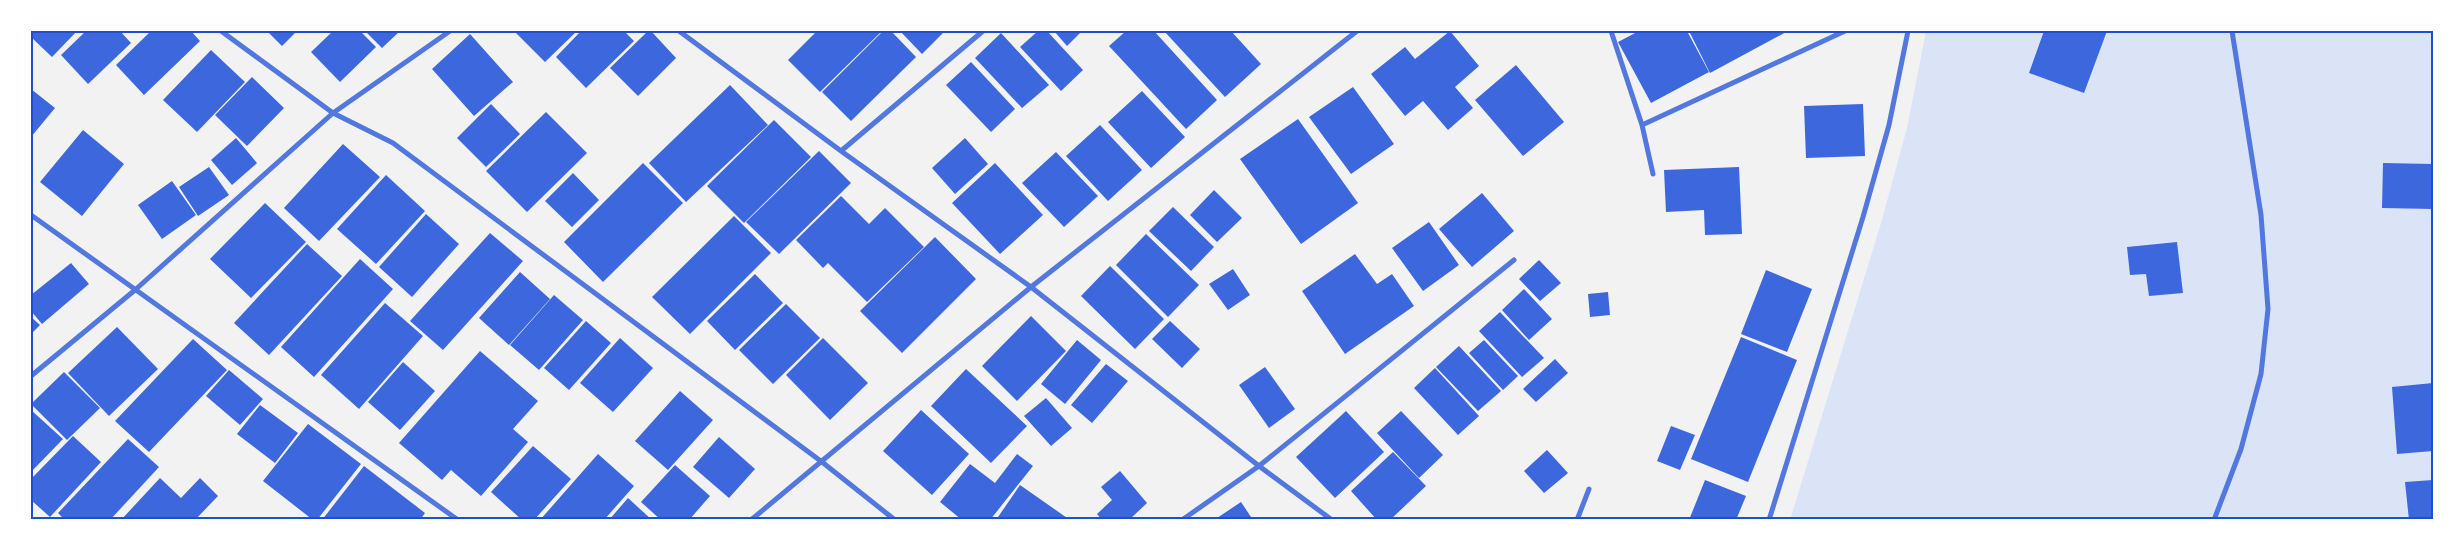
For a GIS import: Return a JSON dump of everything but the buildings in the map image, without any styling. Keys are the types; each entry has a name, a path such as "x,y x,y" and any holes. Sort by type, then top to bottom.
{"street":[{"path":"221,31 333,112 394,143 822,462 894,520"},
{"path":"31,376 135,290 333,112 450,31"},
{"path":"679,31 841,151 1031,287 1259,466 1332,520"},
{"path":"841,151 983,31"},
{"path":"751,520 1031,287 1356,31"},
{"path":"1611,31 1642,125 1653,174"},
{"path":"1642,125 1845,31"},
{"path":"1769,520 1863,217 1889,125 1908,31"},
{"path":"2214,520 2240,449 2261,374 2268,309 2261,215 2232,31"},
{"path":"31,215 458,520"},
{"path":"1182,520 1259,466 1514,260"},
{"path":"1577,520 1589,489"}],"shaded area":[{"path":"1926,31 2433,31 2433,520 1790,520 1881,223 1907,128"}]}
